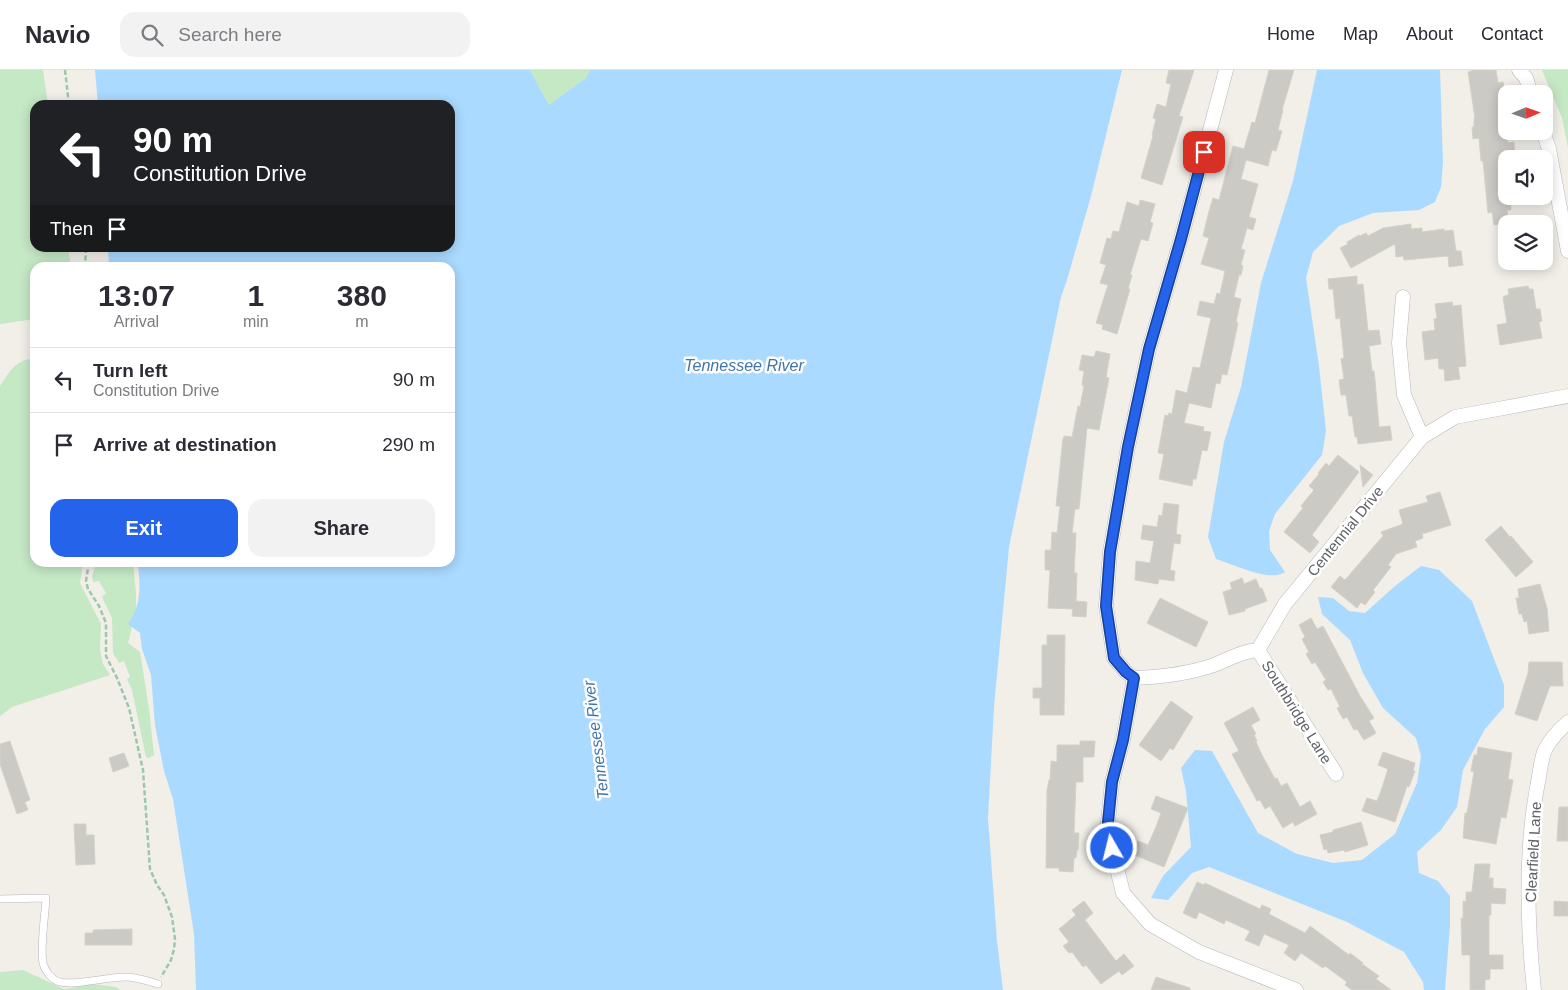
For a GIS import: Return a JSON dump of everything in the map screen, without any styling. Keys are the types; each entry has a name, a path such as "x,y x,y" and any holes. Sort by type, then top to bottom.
{"street":[{"path":"1226,70 1181,239 1149,349 1128,447 1110,552 1106,606 1114,658 1134,678 1168,676 1214,665 1248,651 1258,650"},
{"path":"1519,70 1526,78 1528,85"},
{"path":"1546,140 1568,251"},
{"path":"1403,297 1399,343 1404,395 1422,436"},
{"name":"Centennial Drive","path":"1258,650 1285,604 1422,436 1455,417 1568,396"},
{"name":"Southbridge Lane","path":"1258,650 1336,774"},
{"path":"1134,678 1123,740 1112,782 1108,822 1123,893 1150,924 1191,947 1296,990"},
{"name":"Clearfield Lane","path":"1534,990 1530,954 1530,851 1535,797 1544,752 1558,731 1568,722"}],"lane":[{"path":"0,899 46,898 44,964 49,975 58,982 66,983 111,977 127,977 158,984"}],"path":[{"path":"66,70 69,100"},
{"path":"88,567 86,581 88,589 99,606 106,623 106,656 118,678 130,708 145,779 150,869 164,895 172,917 175,939 171,960 163,971 158,984"}],"green space":[{"path":"0,70 43,70 47,100 30,100 30,252 69,252 70,262 30,262 30,320 0,324"},
{"path":"530,70 590,70 586,78 549,105"},
{"path":"1542,70 1568,70 1568,148 1562,118 1553,96 1553,85 1548,85"},
{"path":"30,359 30,567 82,567 80,583 101,624 100,650 103,664 110,675 12,707 0,716 0,386 14,367"},
{"path":"95,567 133,567 136,610 128,643 140,652 154,755 149,758 146,757 132,690 127,679 130,677 124,661 119,663 113,653 112,618 102,597 106,593 99,581 93,582 92,576"},
{"path":"23,970 64,989 92,984 116,987 120,990 0,990 0,972"}],"water":[{"name":"Tennessee River","path":"95,70 530,70 549,105 586,78 590,70 1122,70 1091,196 1061,297 1009,547 994,707 988,818 997,941 1003,990 196,990 194,934 173,799 164,771 155,725 151,675 142,649 140,633 128,624 133,617 138,602 138,567 455,567 455,262 109,262 108,252 455,252 455,100 98,100"},
{"path":"1317,70 1440,70 1443,163 1441,187 1435,202 1419,210 1373,213 1339,226 1313,252 1306,278 1326,431 1322,455 1275,514 1269,531 1270,550 1285,572 1278,575 1270,575 1261,574 1216,559 1208,537 1224,442 1241,387 1261,283 1293,181"},
{"path":"1421,566 1439,570 1472,601 1504,685 1504,707 1485,729 1463,770 1457,807 1441,830 1417,852 1419,873 1438,881 1450,896 1450,925 1445,990 1424,990 1423,982 1404,952 1347,922 1209,867 1192,873 1168,900 1151,898 1163,876 1191,847 1186,791 1181,768 1195,750 1212,751 1258,833 1297,854 1333,863 1362,860 1395,834 1417,783 1421,756 1416,738 1383,708 1363,673 1350,640 1322,614 1318,597 1333,598 1349,611 1365,613"}],"building":[{"path":"1169,70 1194,70 1179,116 1183,117 1162,185 1141,178 1153,136 1156,119 1153,118 1157,104 1166,107 1171,84 1166,83"},
{"path":"1269,70 1294,70 1282,110 1278,130 1282,131 1276,151 1272,150 1268,166 1246,160 1241,179 1258,184 1249,217 1256,219 1253,230 1247,228 1241,249 1245,250 1241,265 1243,266 1234,297 1241,299 1227,375 1222,374 1220,384 1216,383 1211,408 1189,403 1184,423 1204,427 1203,431 1211,432 1207,451 1202,450 1196,479 1193,479 1192,486 1159,479 1164,454 1158,453 1165,415 1172,414 1176,390 1187,393 1193,367 1200,368 1211,318 1197,315 1200,301 1214,304 1217,293 1220,294 1225,271 1201,264 1209,238 1203,236 1209,211 1213,198 1219,200 1233,146 1244,149 1252,122 1255,123"},
{"path":"1496,70 1498,83 1503,82 1503,85 1498,85 1498,140 1508,140 1508,143 1514,142 1514,150 1498,150 1498,205 1511,205 1511,210 1507,210 1508,215 1498,215 1498,224 1494,225 1492,212 1488,213 1479,138 1473,139 1472,127 1474,127 1475,118 1468,72"},
{"path":"1140,200 1155,204 1150,222 1153,223 1148,241 1141,239 1130,275 1132,275 1128,289 1130,289 1117,334 1102,329 1103,325 1096,323 1108,285 1100,283 1106,265 1100,263 1107,238 1111,239 1113,231 1119,232 1127,202 1139,206"},
{"path":"1411,224 1411,229 1422,228 1422,232 1444,229 1444,231 1453,230 1456,251 1461,251 1463,265 1449,267 1448,256 1404,260 1403,256 1396,257 1395,244 1351,268 1340,248 1359,235 1366,233 1368,236 1383,228"},
{"path":"1357,276 1357,285 1363,284 1368,331 1379,330 1381,344 1369,346 1372,371 1374,371 1379,427 1390,426 1392,440 1358,444 1352,416 1349,416 1346,395 1341,395 1339,380 1344,379 1341,359 1344,358 1340,318 1336,319 1333,289 1329,289 1328,279"},
{"path":"1528,286 1529,289 1533,289 1536,309 1540,309 1542,321 1539,322 1542,338 1500,345 1497,325 1507,323 1503,297 1509,294 1508,289"},
{"path":"1452,302 1453,306 1461,305 1466,366 1458,367 1460,379 1445,381 1444,369 1439,369 1438,358 1425,360 1422,332 1435,330 1434,319 1437,318 1435,304"},
{"path":"1096,351 1110,354 1106,377 1109,378 1099,430 1087,428 1079,509 1075,509 1072,533 1076,533 1074,573 1077,573 1076,601 1087,602 1086,617 1072,616 1073,609 1048,608 1050,570 1045,570 1045,550 1051,550 1052,532 1057,533 1060,506 1056,506 1063,438 1064,436 1072,437 1078,406 1080,407 1084,386 1082,385 1084,371 1079,370 1082,355 1094,357"},
{"path":"1338,455 1359,472 1312,535 1319,542 1310,553 1284,532 1303,508 1301,506 1314,490 1309,486 1318,473 1326,463 1329,466"},
{"path":"1360,465 1373,475 1363,487"},
{"path":"1440,492 1451,525 1422,534 1423,538 1415,541 1417,547 1396,554 1388,565 1391,567 1373,590 1375,592 1365,605 1361,602 1357,608 1331,587 1340,576 1345,580 1383,536 1381,532 1403,524 1399,510 1428,502 1426,496"},
{"path":"1164,503 1179,505 1176,534 1181,535 1180,544 1174,543 1170,570 1175,571 1174,581 1159,579 1158,584 1135,580 1136,561 1150,563 1154,541 1141,539 1143,525 1157,527 1159,515 1162,516"},
{"path":"1501,526 1533,562 1516,577 1485,540"},
{"path":"1242,578 1244,584 1256,579 1267,601 1245,609 1245,611 1229,615 1223,592 1232,589 1230,583"},
{"path":"1540,584 1547,608 1549,631 1529,634 1527,621 1524,622 1522,614 1519,614 1516,598 1519,598 1518,589"},
{"path":"1160,598 1208,622 1196,647 1147,623"},
{"path":"1311,618 1317,629 1323,626 1360,696 1374,718 1369,721 1376,733 1364,740 1357,729 1354,730 1347,717 1343,719 1337,708 1340,707 1331,689 1328,690 1323,682 1326,680 1315,662 1312,664 1306,654 1309,652 1302,639 1305,637 1299,625"},
{"path":"1047,635 1065,635 1064,715 1040,715 1040,698 1033,698 1033,688 1042,688 1042,645 1047,645"},
{"path":"1529,662 1562,662 1563,686 1550,686 1537,721 1515,714 1528,673"},
{"path":"1171,701 1193,717 1173,750 1170,748 1161,761 1139,745"},
{"path":"1253,707 1260,720 1251,725 1256,734 1254,735 1256,742 1275,779 1277,778 1281,786 1287,783 1300,807 1310,801 1317,814 1295,826 1293,822 1283,828 1270,806 1265,809 1260,800 1257,801 1232,754 1239,751 1224,723"},
{"path":"10,741 30,800 25,802 28,810 17,814 0,764 0,744"},
{"path":"1080,741 1095,741 1094,757 1083,757 1083,782 1076,782 1074,833 1079,833 1078,850 1076,858 1074,858 1073,872 1059,871 1059,868 1046,868 1047,790 1050,780 1051,761 1057,762 1057,745 1080,745"},
{"path":"1478,747 1512,753 1508,779 1513,780 1506,818 1501,817 1496,844 1463,838 1465,813 1467,813 1474,772 1471,771 1474,755 1477,755"},
{"path":"1383,752 1415,763 1413,771 1415,771 1409,787 1407,786 1395,822 1362,811 1367,798 1377,801 1381,791 1388,769 1378,765"},
{"path":"124,753 129,766 113,772 109,758"},
{"path":"1156,796 1188,808 1164,867 1132,854 1138,841 1148,845 1156,827 1161,813 1151,809"},
{"path":"1559,807 1568,807 1568,841 1557,841"},
{"path":"1361,822 1368,845 1345,852 1344,850 1328,853 1327,849 1324,850 1320,835"},
{"path":"74,824 86,824 86,835 94,835 95,864 76,865"},
{"path":"1475,864 1490,864 1489,878 1493,878 1493,888 1506,889 1505,904 1491,903 1491,915 1489,915 1489,955 1503,955 1503,969 1490,969 1490,979 1485,980 1485,990 1470,990 1470,955 1462,955 1461,918 1463,919 1463,901 1466,902 1466,892 1472,892"},
{"path":"1197,882 1204,885 1205,883 1260,909 1262,905 1271,909 1269,914 1305,933 1310,926 1363,963 1379,976 1376,979 1391,990 1352,990 1345,985 1347,982 1325,966 1323,968 1301,953 1295,961 1284,953 1289,945 1264,934 1259,946 1245,940 1250,931 1226,920 1224,924 1199,912 1196,919 1183,913"},
{"path":"1084,901 1093,913 1085,920 1116,961 1124,954 1134,966 1122,975 1119,971 1101,984 1086,965 1083,967 1072,952 1069,953 1063,946 1069,942 1059,929 1076,915 1072,910"},
{"path":"1554,901 1568,902 1568,916 1554,916"},
{"path":"132,929 132,945 85,945 85,933 93,933 93,930"},
{"path":"1156,977 1190,988 1190,990 1151,990"}],"route":[{"path":"1112,848 1108,822 1112,782 1123,740 1134,678 1114,658 1106,606 1110,552 1128,447 1149,349 1204,152"}]}
